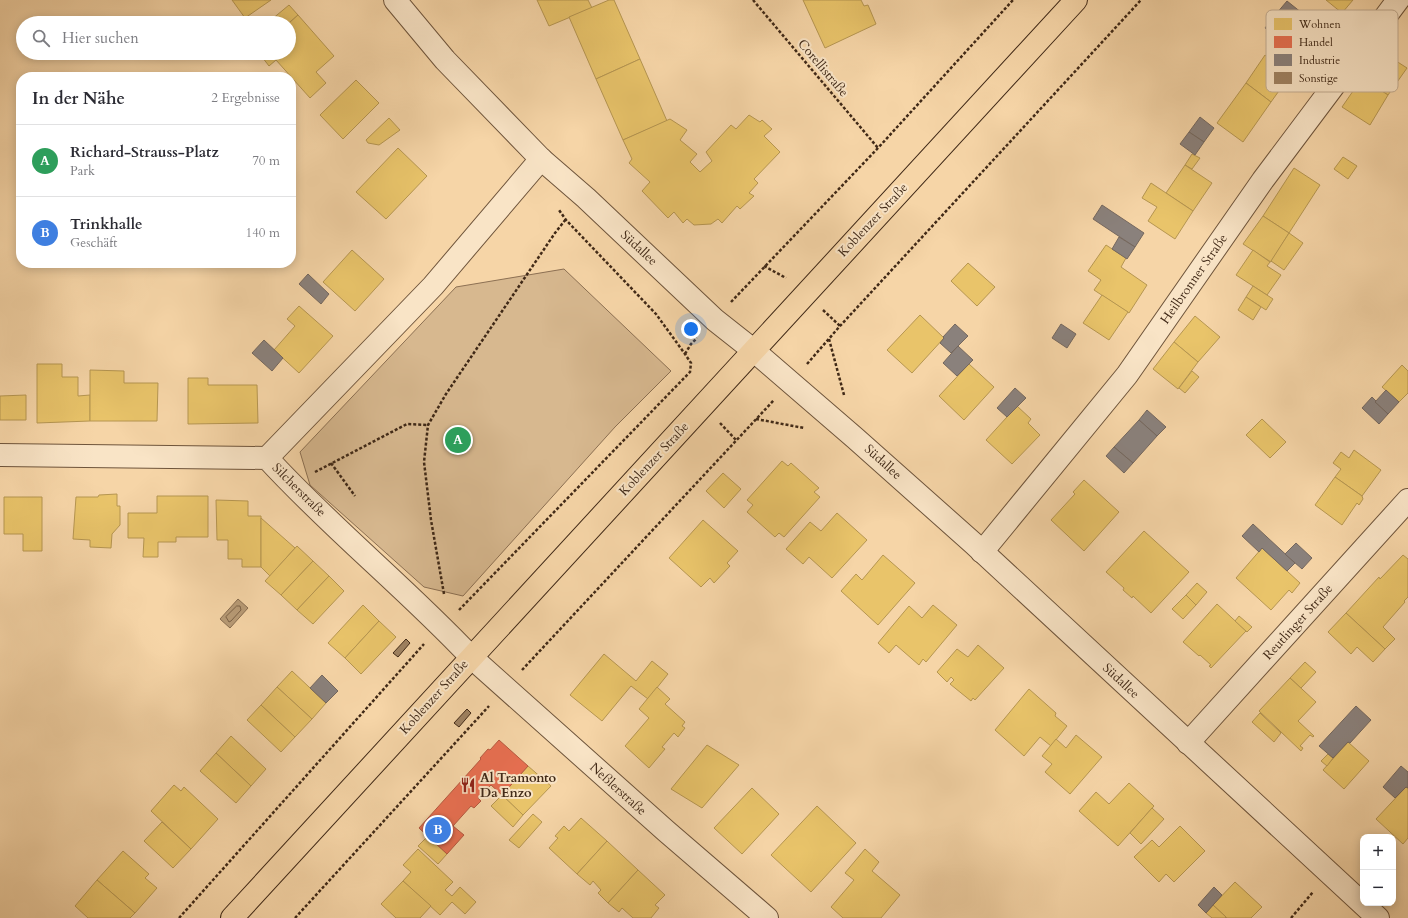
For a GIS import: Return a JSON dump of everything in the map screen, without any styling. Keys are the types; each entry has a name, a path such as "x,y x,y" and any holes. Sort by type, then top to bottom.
{"main road":[{"name":"Koblenzer Straße","path":"232,918 1076,0"}],"street":[{"name":"Südallee","path":"395,0 445,60 541,159 586,198 715,320 753,350 855,438 982,552 1378,918"},
{"name":"Heilbronner Straße","path":"1390,10 1398,0"},
{"name":"Heilbronner Straße","path":"982,552 1127,375 1263,180 1329,92"},
{"path":"267,458 433,286 541,159"},
{"name":"Silcherstraße","path":"0,455 267,458 293,486 442,627 471,657"},
{"name":"Reutlinger Straße","path":"1188,743 1408,500"},
{"name":"Neßlerstraße","path":"471,657 512,681 666,831 767,918"}],"path":[{"name":"Corellistraße","path":"753,0 878,148"},
{"path":"740,292 878,148 1013,0"},
{"path":"814,356 1141,0"},
{"path":"442,627 444,596 431,520 424,462 428,425 446,394 555,233 586,198"},
{"path":"179,918 431,637 690,372 691,363 686,354 656,314 566,220 557,206"},
{"path":"764,266 787,279"},
{"path":"820,307 840,326"},
{"path":"829,339 845,400"},
{"path":"686,354 691,344"},
{"path":"295,918 512,681 768,406"},
{"path":"715,418 736,440"},
{"path":"293,486 312,473 407,424 428,425"},
{"path":"331,463 355,496"},
{"path":"1291,918 1330,874"}],"shaded area":[{"path":"564,269 671,371 615,427 463,596 424,587 310,485 300,452 456,287"}],"water":[{"path":"238,599 248,608 230,628 220,619"}],"building: Wohnen":[{"path":"232,0 271,0 248,16 244,16"},
{"path":"537,0 588,0 592,8 549,26"},
{"path":"609,0 614,0 640,59 596,79 569,17"},
{"path":"803,0 861,0 864,6 868,5 876,24 825,48"},
{"path":"1326,0 1353,0 1345,10 1338,10"},
{"path":"289,5 298,15 296,17 276,16"},
{"path":"298,15 334,56 316,72 326,83 310,98 296,82 296,72 287,72 276,60 296,60 296,17"},
{"path":"1265,55 1266,92 1278,92 1271,102 1246,83"},
{"path":"640,59 667,121 623,140 596,79"},
{"path":"264,60 276,60 269,66"},
{"path":"1398,62 1407,68 1398,81"},
{"path":"356,80 379,103 343,139 320,115"},
{"path":"1246,83 1271,102 1243,142 1217,123"},
{"path":"1352,92 1383,92 1388,95 1370,125 1342,107"},
{"path":"1383,92 1390,92 1388,95"},
{"path":"749,115 760,122 762,120 772,129 764,136 780,152 754,179 758,183 749,193 754,196 740,209 737,206 722,223 718,219 711,224 694,225 687,219 683,223 674,212 668,218 642,191 650,182 629,163 632,159 623,140 670,119 687,130 680,140 697,154 690,162 700,172 712,161 706,152 731,125 736,129"},
{"path":"389,118 400,130 379,145 368,143 366,140"},
{"path":"398,148 427,176 386,219 356,192"},
{"path":"1192,154 1200,158 1192,169 1185,165"},
{"path":"1343,157 1357,166 1348,179 1334,169"},
{"path":"1185,165 1212,183 1193,211 1166,193"},
{"path":"1294,168 1320,185 1289,233 1263,216"},
{"path":"1151,183 1193,211 1175,239 1148,221 1157,207 1142,198"},
{"path":"1263,216 1289,233 1271,262 1243,244"},
{"path":"1289,233 1303,243 1284,270 1271,261"},
{"path":"1106,245 1126,258 1121,267 1147,285 1129,313 1094,290 1101,280 1088,271"},
{"path":"352,250 384,279 355,311 323,282"},
{"path":"1253,250 1270,262 1267,266 1281,275 1267,295 1236,275"},
{"path":"968,263 995,287 977,306 951,281"},
{"path":"1253,286 1273,299 1266,310 1246,297"},
{"path":"1102,295 1128,312 1109,340 1083,323"},
{"path":"1246,297 1261,307 1253,320 1238,310"},
{"path":"299,306 333,336 299,373 274,350 295,326 287,319"},
{"path":"920,315 944,338 912,373 887,350"},
{"path":"1195,316 1220,337 1198,362 1174,342"},
{"path":"1174,342 1198,362 1178,389 1153,369"},
{"path":"37,364 62,364 62,377 78,377 78,396 90,395 90,421 37,423"},
{"path":"969,364 994,387 964,420 939,396"},
{"path":"1402,365 1408,371 1408,393 1399,402 1382,387"},
{"path":"90,370 124,371 124,383 158,383 157,421 90,421"},
{"path":"1192,371 1199,377 1185,393 1179,388"},
{"path":"188,378 208,378 208,385 257,385 258,423 188,424"},
{"path":"26,395 26,420 0,420 0,396"},
{"path":"1017,406 1031,419 1028,423 1040,435 1012,464 986,440"},
{"path":"1262,419 1286,442 1270,458 1246,435"},
{"path":"1354,450 1381,470 1362,496 1335,477 1341,469 1333,463 1341,452 1349,458"},
{"path":"782,461 788,466 791,463 819,488 814,492 820,497 784,537 779,533 775,537 747,512 753,505 747,500"},
{"path":"723,473 741,489 724,508 706,491"},
{"path":"1335,477 1362,496 1363,499 1359,505 1357,503 1342,525 1315,505"},
{"path":"1084,480 1119,512 1084,551 1051,520 1075,494 1073,492"},
{"path":"117,494 117,506 120,506 120,525 112,534 111,548 90,547 90,540 73,539 76,497 98,497 99,495"},
{"path":"157,496 208,496 208,537 176,537 176,542 158,542 158,557 143,557 144,538 128,538 128,513 157,513"},
{"path":"4,497 42,497 42,551 23,551 23,534 4,534"},
{"path":"216,500 248,501 248,516 261,516 261,567 242,567 242,559 228,559 228,540 217,540"},
{"path":"837,513 867,540 832,578 809,557 803,564 786,549 810,522 821,531"},
{"path":"261,518 295,548 270,576 261,567"},
{"path":"703,520 738,551 727,563 730,566 714,583 710,578 701,587 669,558"},
{"path":"1144,531 1189,572 1151,613 1133,596 1132,598 1123,590 1124,588 1106,572"},
{"path":"297,546 313,561 281,595 265,581"},
{"path":"1262,548 1300,583 1292,593 1289,590 1271,610 1236,578"},
{"path":"883,555 915,583 878,625 841,591 856,574 862,580"},
{"path":"1403,555 1408,559 1408,597 1383,627 1395,639 1385,649 1346,613 1379,577 1380,579"},
{"path":"313,561 329,576 297,610 281,595"},
{"path":"329,576 344,591 313,624 297,610"},
{"path":"1197,583 1207,592 1196,605 1186,595"},
{"path":"1186,595 1196,605 1183,619 1172,609"},
{"path":"1217,604 1246,631 1211,668 1209,666 1211,665 1183,642"},
{"path":"363,605 379,621 345,658 328,643"},
{"path":"933,605 957,625 926,662 923,659 919,665 896,645 889,653 878,643 909,606 922,618"},
{"path":"1346,613 1385,649 1373,662 1357,647 1351,654 1328,632"},
{"path":"1239,616 1252,627 1247,632 1235,621"},
{"path":"379,621 396,637 361,674 345,658"},
{"path":"978,645 1004,668 975,700 973,698 971,701 950,684 954,680 951,677 947,682 937,672 957,649 968,657"},
{"path":"604,654 636,681 652,661 668,674 648,699 631,686 602,721 570,695"},
{"path":"1305,662 1316,672 1301,688 1290,678"},
{"path":"292,671 326,703 312,719 277,687"},
{"path":"1290,678 1316,702 1298,721 1314,736 1313,737 1310,735 1300,746 1303,748 1301,751 1259,711"},
{"path":"277,687 312,719 295,737 261,705"},
{"path":"657,687 670,699 665,704 685,722 682,726 685,728 678,737 674,733 662,747 665,749 649,768 625,746 649,718 639,709"},
{"path":"1029,689 1056,713 1055,716 1067,726 1051,746 1040,737 1024,756 995,730"},
{"path":"261,705 295,737 281,752 247,720"},
{"path":"1260,713 1281,733 1274,742 1252,722"},
{"path":"1076,735 1102,757 1070,794 1045,772 1052,764 1042,756 1056,739 1066,748"},
{"path":"231,736 266,769 251,786 216,753"},
{"path":"1348,742 1369,761 1344,789 1323,770"},
{"path":"707,745 739,765 702,808 671,789"},
{"path":"216,753 251,786 236,803 200,771"},
{"path":"1328,754 1333,758 1327,766 1321,761"},
{"path":"528,766 551,786 523,815 502,795"},
{"path":"1129,783 1154,806 1118,846 1079,811 1096,792 1109,804"},
{"path":"174,785 181,791 184,787 218,819 191,849 151,811"},
{"path":"1406,787 1408,788 1408,838 1403,844 1396,838 1396,834 1392,834 1376,819"},
{"path":"752,788 779,814 742,854 714,828"},
{"path":"502,795 523,815 513,827 491,806"},
{"path":"817,806 856,843 811,892 771,855"},
{"path":"1152,808 1164,819 1141,844 1130,833"},
{"path":"533,814 542,822 519,848 509,840"},
{"path":"581,818 607,841 577,874 549,848 558,838 555,836 564,826 569,831"},
{"path":"162,822 191,849 173,868 144,841"},
{"path":"1180,826 1205,851 1174,882 1166,874 1159,882 1134,857 1152,840 1159,847"},
{"path":"428,836 447,854 438,864 418,846"},
{"path":"607,841 638,870 608,903 598,893 601,890 593,881 590,885 577,874"},
{"path":"418,849 453,882 445,890 452,896 460,887 476,902 465,914 452,902 440,915 403,881 411,872 403,865"},
{"path":"865,849 879,862 872,871 900,895 881,918 843,918 831,907 854,880 845,873"},
{"path":"123,851 149,874 145,878 157,888 135,913 97,880"},
{"path":"638,870 665,895 655,905 659,908 651,918 633,918 622,908 619,912 608,903"},
{"path":"97,880 135,913 130,918 88,918 75,906"},
{"path":"403,881 431,906 420,918 396,918 381,904"},
{"path":"1235,882 1262,907 1251,918 1227,918 1213,905"},
{"path":"1213,905 1226,917 1225,918 1212,918 1206,913"}],"building: Handel":[{"path":"499,740 528,766 502,795 491,785 478,798 481,801 474,808 471,806 453,826 464,835 447,854 419,828 481,759 480,758 488,749 490,750"}],"building: Industrie":[{"path":"1287,1 1298,10 1279,10"},
{"path":"1200,117 1214,128 1204,142 1189,132"},
{"path":"1189,132 1204,142 1195,155 1180,144"},
{"path":"1102,205 1144,233 1135,247 1093,219"},
{"path":"1119,237 1135,247 1127,259 1112,249"},
{"path":"308,274 329,294 321,304 299,284"},
{"path":"955,324 968,336 951,353 940,343 944,338 943,337"},
{"path":"1061,324 1076,334 1067,348 1052,338"},
{"path":"264,340 283,358 272,371 252,353"},
{"path":"958,346 973,360 957,376 943,363"},
{"path":"1015,388 1026,398 1007,417 997,408"},
{"path":"1386,390 1399,402 1388,414 1375,402"},
{"path":"1372,397 1376,401 1375,402 1388,414 1379,424 1362,408"},
{"path":"1147,410 1166,427 1157,436 1139,420"},
{"path":"1139,420 1157,436 1133,463 1114,447"},
{"path":"1114,447 1133,463 1124,473 1106,456"},
{"path":"1253,524 1295,563 1287,571 1262,548 1259,552 1242,536"},
{"path":"1296,543 1312,558 1302,569 1285,554"},
{"path":"322,675 338,691 326,703 310,688"},
{"path":"1356,706 1371,720 1350,743 1348,742 1333,758 1319,746"},
{"path":"1401,766 1408,772 1408,788 1406,787 1395,798 1383,787"},
{"path":"1214,887 1222,895 1206,913 1198,905"}],"building: Sonstige":[{"path":"406,639 410,643 398,657 393,653"},
{"path":"467,709 471,713 459,727 454,723"}],"place":[{"name":"Richard-Strauss-Platz","path":"458,440"},
{"name":"Al Tramonto Da Enzo","path":"468,785"},
{"name":"Trinkhalle","path":"438,830"}]}
